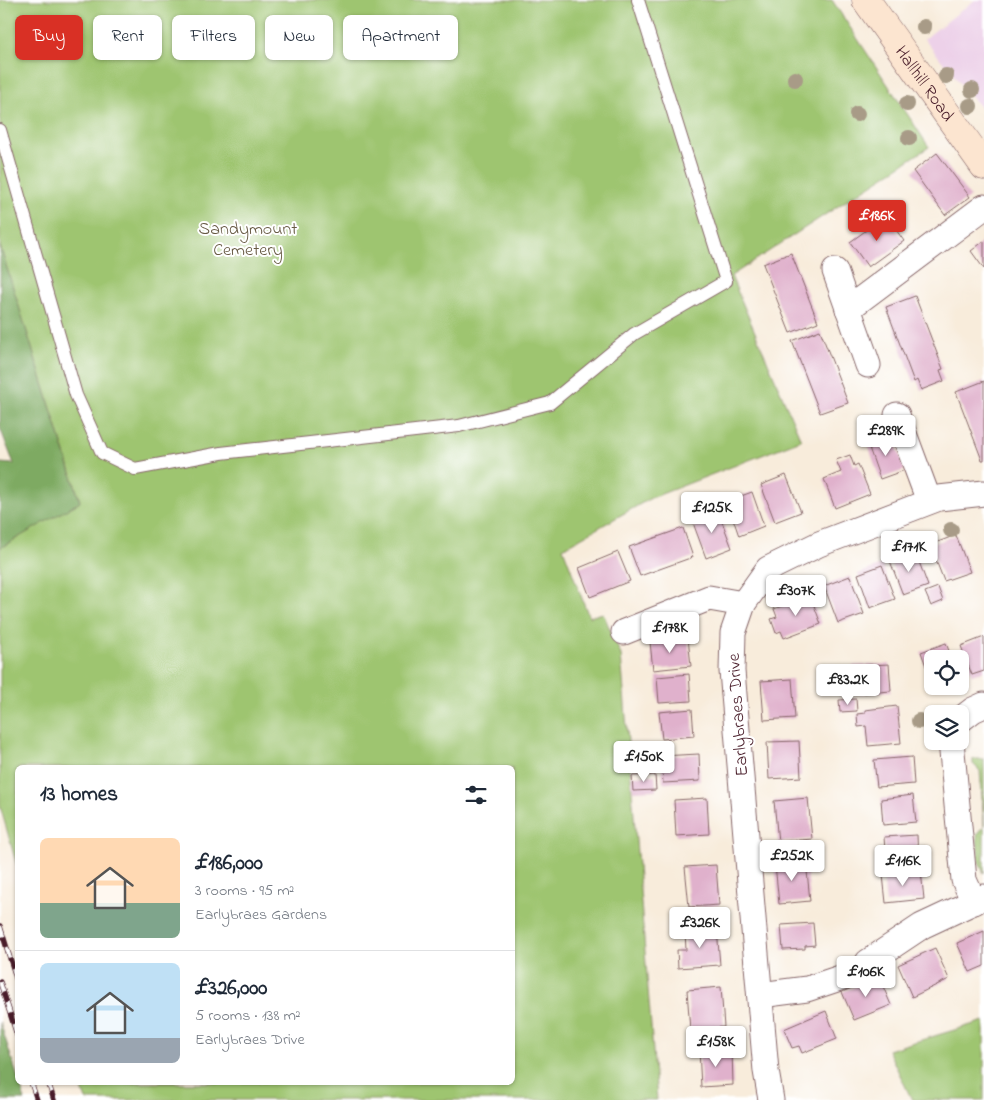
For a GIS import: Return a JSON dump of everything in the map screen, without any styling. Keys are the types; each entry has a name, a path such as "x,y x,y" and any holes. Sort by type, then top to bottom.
{"street":[{"name":"Hallhill Road","path":"866,0 983,163"},
{"path":"848,308 984,207"},
{"path":"835,271 868,366"},
{"path":"898,416 929,501"},
{"name":"Earlybraes Drive","path":"771,1100 766,1071 732,671 733,633 743,604 768,568 819,544 929,501 939,498 984,493"},
{"path":"624,632 708,598 743,604"},
{"path":"969,712 984,705"},
{"path":"868,962 922,926 979,899 964,880 952,750"},
{"path":"760,996 807,989 843,976"}],"lane":[{"path":"0,130 76,395 102,453 135,469 221,453 459,426 550,403 634,334 726,281 638,0"}],"shaded area":[{"path":"975,0 984,0 984,112 924,39"}],"green space":[{"name":"Sandymount Cemetery","path":"0,0 832,0 929,147 731,276 801,440 651,498 563,548 589,617 603,613 621,655 657,1100 86,1100 81,1085 515,1085 515,765 15,765 15,859 0,806 0,548 80,501 0,246"},
{"path":"0,246 80,502 0,548 0,463 14,464 0,428"},
{"path":"973,759 984,759 984,826 980,771 973,764"},
{"path":"984,826 984,873 979,863 977,835"},
{"path":"984,1021 984,1100 912,1100 888,1050"},
{"path":"0,1022 15,1069 15,1085 20,1085 25,1100 0,1100"}],"building":[{"path":"937,153 970,197 945,215 913,171"},
{"path":"886,216 904,241 868,267 850,242"},
{"path":"984,241 984,269 971,251"},
{"path":"791,253 818,322 790,333 763,264"},
{"path":"915,296 943,369 940,370 944,381 921,390 917,380 914,382 886,307"},
{"path":"820,330 848,403 820,413 792,341"},
{"path":"984,381 984,460 982,460 956,392"},
{"path":"893,436 905,470 880,479 868,445"},
{"path":"850,455 854,466 858,464 870,494 835,508 824,479 841,472 836,460"},
{"path":"786,475 801,512 775,522 761,485"},
{"path":"752,492 764,526 739,536 727,501"},
{"path":"718,511 732,548 706,558 692,520"},
{"path":"683,528 693,557 640,576 629,547"},
{"path":"956,535 970,572 944,581 930,545"},
{"path":"915,551 928,586 903,595 890,561"},
{"path":"618,552 630,581 590,597 579,568"},
{"path":"882,565 895,599 870,608 858,574"},
{"path":"850,576 864,614 838,623 824,586"},
{"path":"938,587 943,601 931,606 925,592"},
{"path":"810,595 821,624 784,638 781,631 776,633 771,619 777,617 774,609"},
{"path":"984,637 984,671 972,675 969,667 969,650 963,650 961,646"},
{"path":"688,638 691,666 653,670 650,642"},
{"path":"946,643 949,650 927,650"},
{"path":"889,664 891,691 854,694 852,666"},
{"path":"689,674 691,701 659,703 657,677"},
{"path":"792,679 795,718 764,720 761,681"},
{"path":"856,699 857,711 840,712 839,700"},
{"path":"897,706 901,743 868,746 866,726 858,727 857,714 865,713 865,710"},
{"path":"692,709 694,736 662,739 659,712"},
{"path":"799,741 801,777 769,779 767,742"},
{"path":"699,754 700,781 663,783 661,756"},
{"path":"912,757 914,784 877,787 874,760"},
{"path":"655,775 656,790 633,791 632,776"},
{"path":"913,795 916,822 883,825 881,799"},
{"path":"707,798 709,834 676,836 674,800"},
{"path":"808,798 812,839 778,842 774,801"},
{"path":"917,835 918,861 886,863 884,837"},
{"path":"806,861 810,901 779,904 775,864"},
{"path":"716,865 719,905 689,907 685,867"},
{"path":"921,871 924,899 886,903 883,875"},
{"path":"813,923 815,945 805,946 805,949 783,950 781,925"},
{"path":"717,929 720,965 678,968 677,950 686,950 685,931"},
{"path":"984,931 984,966 970,972 957,943"},
{"path":"935,948 949,979 912,997 898,965"},
{"path":"879,977 891,1005 854,1020 842,992"},
{"path":"721,987 724,1027 690,1030 687,990"},
{"path":"826,1011 837,1039 802,1053 799,1046 792,1048 784,1029"},
{"path":"732,1049 733,1085 701,1087 699,1050"}],"railway":[{"path":"0,926 15,974"},
{"path":"0,982 15,1029"},
{"path":"32,1085 37,1100"},
{"path":"49,1085 54,1100"}]}
